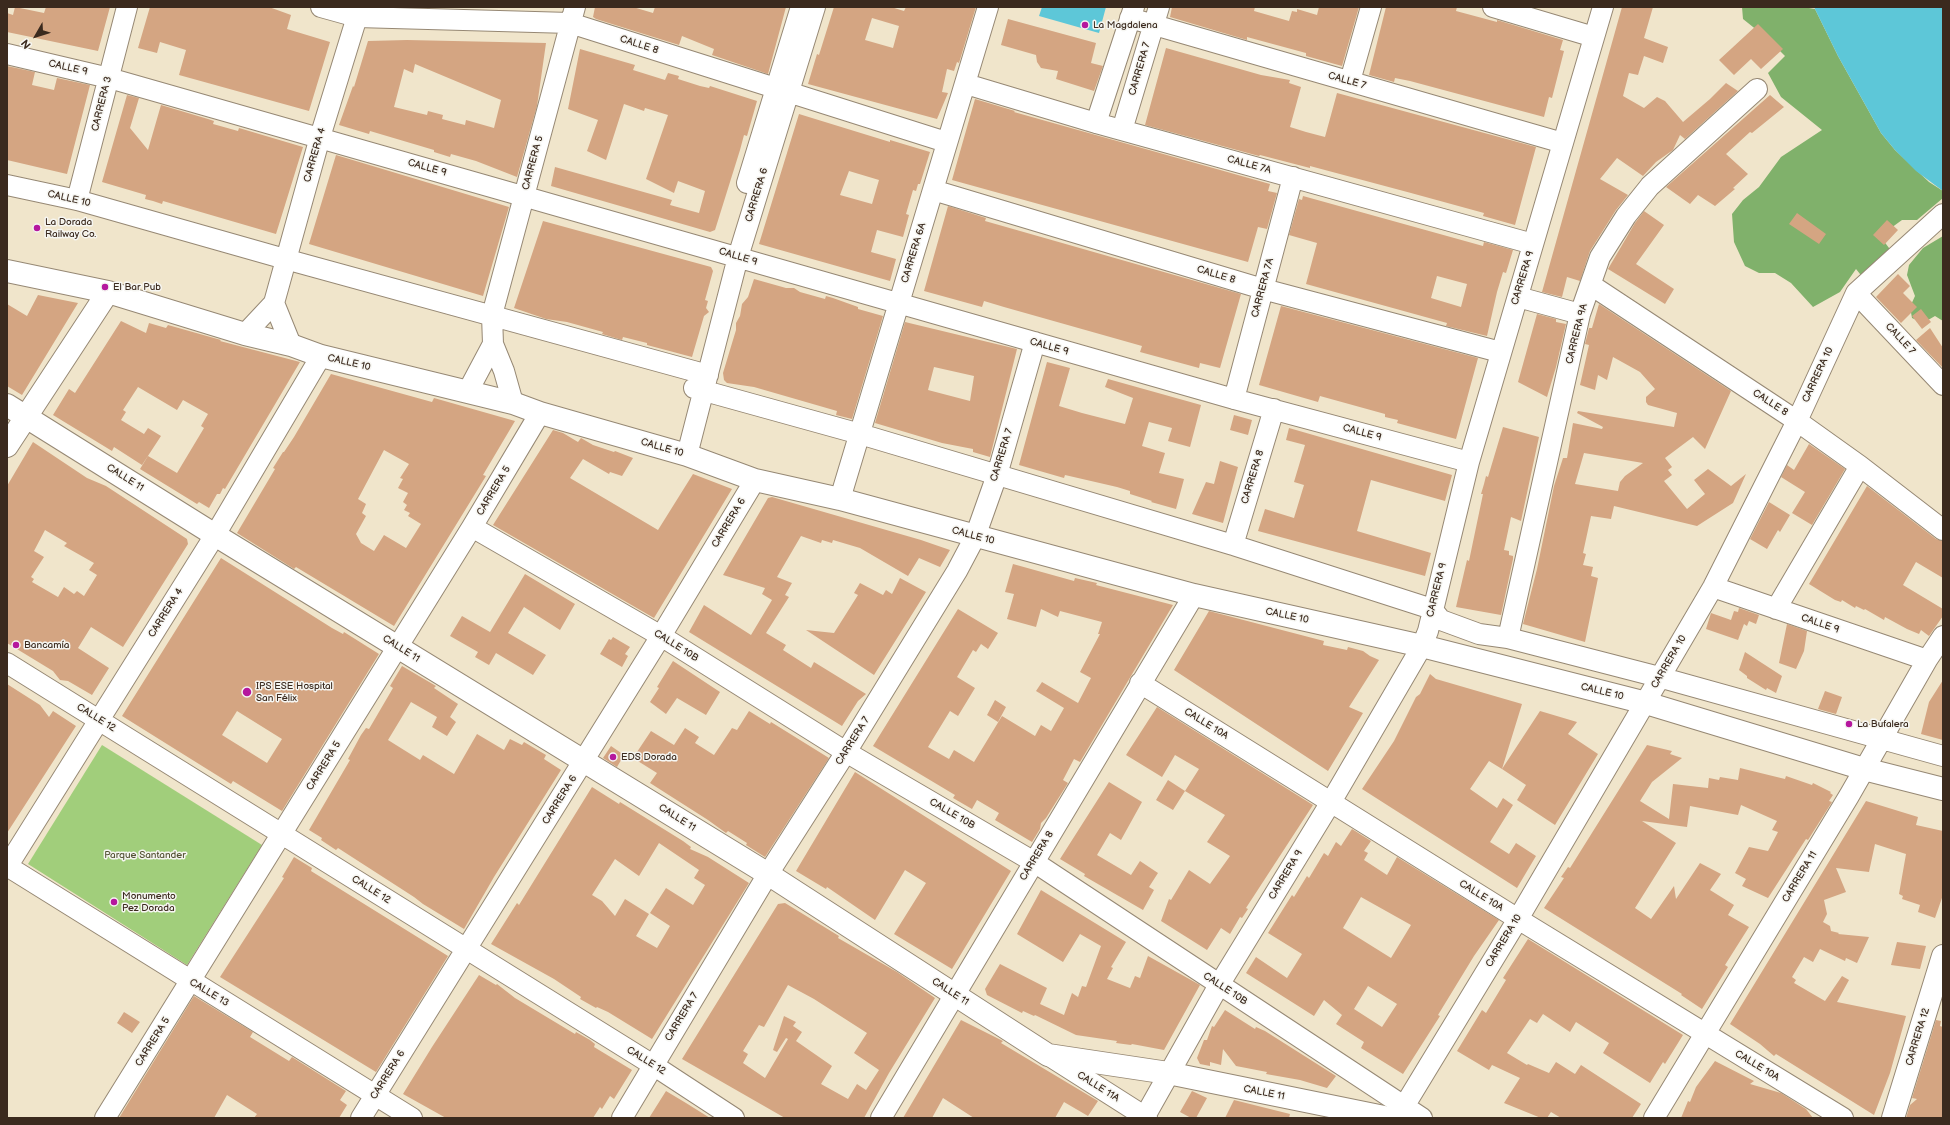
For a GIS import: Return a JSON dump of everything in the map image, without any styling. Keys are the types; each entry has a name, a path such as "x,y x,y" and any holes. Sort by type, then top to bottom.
{"main road":[{"name":"CALLE 10","path":"7,272 108,292 245,334 291,345 321,356 513,403 540,413 681,453 755,480 840,499 975,537 1194,595 1422,646 1646,703 1864,769 1943,789"},
{"path":"7,446 108,292"},
{"name":"CALLE 11","path":"7,405 768,874 1048,1055 1168,1073 1397,1114"},
{"name":"CARRERA 12","path":"1893,1118 1943,956"}],"street":[{"name":"CARRERA 3","path":"77,200 127,7"},
{"name":"CALLE 8","path":"321,7 358,12 572,15 782,90 946,142"},
{"name":"CARRERA 6","path":"681,453 701,381 732,255 782,90 801,7"},
{"name":"CARRERA 6","path":"782,90 815,7"},
{"name":"CARRERA 6A","path":"840,499 933,190 946,142 966,84 988,7"},
{"path":"1350,81 1372,7"},
{"path":"1493,7 1594,37"},
{"name":"CARRERA 9","path":"1145,1117 1168,1073 1219,985 1331,802 1422,646 1469,462 1500,352 1518,297 1603,7"},
{"name":"CARRERA 4","path":"245,334 274,303 320,137 358,12"},
{"path":"1096,123 1132,13"},
{"name":"CALLE 7","path":"1132,13 1156,16 1350,81 1563,143"},
{"name":"CARRERA 5","path":"513,403 504,371 493,344 492,315 572,15"},
{"name":"CARRERA 7","path":"1122,130 1156,16"},
{"name":"CALLE 9","path":"7,54 109,78 524,195 899,304 1234,399 1469,462"},
{"name":"CALLE 7A","path":"966,84 1096,123 1533,244"},
{"name":"CARRERA 9A","path":"1508,638 1580,314 1600,257 1626,216 1650,186 1757,89"},
{"name":"CARRERA 7A","path":"1234,399 1293,177"},
{"name":"CALLE 10","path":"7,185 77,200 285,259 492,315 701,381 860,434 1233,545 1432,609 1441,620 1453,626 1478,634 1508,638 1659,677 1943,756"},
{"name":"CALLE 8","path":"933,190 1263,289 1500,352"},
{"name":"CARRERA 10","path":"1397,1114 1518,919 1713,587 1797,421 1856,293 1943,214"},
{"name":"CALLE 8","path":"1591,285 1797,421 1860,466 1943,530"},
{"name":"CALLE 7","path":"1856,293 1943,385"},
{"path":"1518,297 1580,314"},
{"path":"274,303 291,345"},
{"name":"CARRERA 7","path":"622,1118 768,874 846,752 957,571 975,537 997,475 1035,342"},
{"name":"CARRERA 5","path":"468,391 493,344"},
{"name":"CARRERA 4","path":"7,867 216,535 321,356"},
{"name":"CARRERA 8","path":"1233,545 1274,409"},
{"name":"CARRERA 5","path":"105,1118 398,647 540,413"},
{"path":"1776,609 1860,466"},
{"name":"CARRERA 6","path":"361,1118 584,761 755,480"},
{"name":"CALLE 10B","path":"472,527 661,636 846,752 1034,862 1219,985 1397,1114 1422,1118"},
{"name":"CALLE 9","path":"1713,587 1927,660"},
{"name":"CARRERA 8","path":"881,1118 1194,595"},
{"name":"CARRERA 11","path":"1654,1118 1864,769 1927,660 1943,636"},
{"name":"CALLE 12","path":"7,663 653,1065 734,1118"},
{"name":"CALLE 10A","path":"1140,684 1518,919 1843,1118"},
{"name":"CALLE 13","path":"7,867 191,982 376,1094 412,1118"},
{"name":"CALLE 11A","path":"1048,1055 1145,1117"}],"green space":[{"path":"1742,7 1803,7 1815,9 1838,56 1881,133 1895,150 1929,182 1943,191 1943,198 1917,220 1902,220 1880,236 1892,252 1864,279 1856,269 1840,292 1813,307 1791,283 1775,273 1759,273 1745,266 1734,242 1732,214 1743,200 1759,187 1781,157 1822,130 1781,97 1768,73 1785,56 1768,39 1743,19"},
{"path":"1943,236 1943,321 1935,316 1923,323 1912,318 1910,307 1915,296 1907,275 1909,265 1923,248"},
{"name":"Parque Santander","path":"102,745 262,845 187,965 28,864"}],"water":[{"name":"La Magdalena","path":"1042,7 1106,7 1099,33 1039,16"},
{"path":"1814,7 1943,7 1943,191 1916,171 1895,150 1881,133 1838,56"}],"building":[{"path":"15,7 44,13 46,7 110,7 98,51 7,32 7,13 13,15"},
{"path":"150,7 269,7 291,15 287,29 330,42 309,111 179,75 186,50 160,42 157,53 138,48"},
{"path":"595,7 633,7 653,13 655,7 786,7 768,74 712,55 714,49 682,36 679,45 596,19 593,17"},
{"path":"834,7 891,7 904,11 906,7 976,7 959,63 957,62 954,71 947,69 942,92 948,93 937,119 808,84 817,54 819,55","holes":["872,18 899,26 893,48 865,40"]},
{"path":"1172,7 1255,7 1254,11 1289,21 1292,11 1297,12 1297,9 1317,15 1319,7 1359,7 1342,66 1306,56 1306,53 1247,37 1247,40 1170,17"},
{"path":"1386,7 1457,7 1456,11 1497,22 1497,20 1563,40 1560,50 1564,51 1552,98 1549,97 1544,117 1410,81 1395,78 1394,82 1369,75"},
{"path":"1622,7 1653,7 1644,38 1668,47 1663,63 1644,56 1638,75 1629,73 1623,96 1644,108 1657,97 1665,101 1683,122 1726,83 1738,91 1685,139 1680,135 1673,150 1656,162 1643,176 1617,158 1600,179 1628,195 1616,210 1590,251 1580,281 1567,277 1562,297 1542,292"},
{"path":"1008,19 1096,43 1091,63 1103,66 1094,91 1056,79 1058,71 1041,68 1037,62 1036,55 1001,45"},
{"path":"1758,24 1783,49 1761,69 1751,59 1734,75 1719,60"},
{"path":"407,40 546,43 537,106 517,177 476,161 451,154 450,157 434,152 434,150 370,131 369,134 339,125 353,86 354,87 368,41","holes":["415,64 501,100 494,128 466,120 465,125 442,119 443,115 428,111 427,115 394,107 404,69 413,73"]},
{"path":"1166,48 1261,75 1290,80 1289,83 1301,87 1290,127 1306,132 1325,137 1337,93 1536,147 1515,225 1483,216 1484,213 1411,193 1310,166 1310,168 1260,155 1259,156 1145,125"},
{"path":"580,49 635,65 633,70 665,80 668,73 679,76 678,79 700,86 709,88 710,86 757,101 747,136 744,135 715,230 710,232 551,186 555,167 672,200 670,205 699,213 705,191 678,181 674,193 646,179 668,115 645,108 644,111 624,104 606,160 587,151 598,120 568,109"},
{"path":"7,66 35,72 32,85 54,90 57,78 90,85 67,174 7,160"},
{"path":"127,95 139,98 130,128 148,150 161,105 214,121 213,124 238,131 239,128 303,147 276,234 163,201 162,204 145,199 146,195 102,182"},
{"path":"1770,95 1784,107 1752,133 1750,132 1726,154 1748,174 1733,188 1735,189 1715,206 1698,195 1690,204 1666,187"},
{"path":"975,99 1015,111 1014,112 1270,184 1268,191 1277,193 1267,229 1258,227 1248,262 952,180"},
{"path":"799,114 890,142 890,140 930,152 920,184 918,184 916,191 913,190 906,214 909,215 903,237 877,230 871,252 896,259 890,281 759,244","holes":["849,171 879,180 872,204 840,195"]},
{"path":"336,155 509,207 483,296 309,244"},
{"path":"1303,196 1483,246 1484,242 1513,250 1506,273 1503,272 1487,336 1446,326 1447,323 1306,284 1317,243 1289,235 1299,199 1302,200","holes":["1437,276 1467,284 1461,307 1431,298"]},
{"path":"948,206 986,218 985,221 1241,294 1220,368 1200,363 1199,368 1140,352 1142,346 984,301 982,307 924,291"},
{"path":"1644,211 1664,225 1636,264 1674,289 1665,304 1608,269 1635,223"},
{"path":"1797,213 1826,234 1819,244 1789,224"},
{"path":"1887,220 1898,230 1884,245 1873,235"},
{"path":"543,221 711,267 713,271 705,300 708,301 706,308 709,312 704,316 692,357 623,337 622,340 602,334 603,332 567,322 546,319 514,308"},
{"path":"1898,274 1910,286 1903,293 1917,307 1901,323 1876,297"},
{"path":"754,279 786,288 794,288 800,292 825,299 826,296 833,298 858,307 858,309 883,316 852,419 836,415 837,411 754,387 727,383 724,380 723,373 736,330 736,323 740,316 742,304 748,297"},
{"path":"38,295 78,303 22,395 7,386 7,304 27,316"},
{"path":"1599,304 1731,391 1705,449 1693,437 1665,458 1672,467 1668,470 1672,475 1664,481 1687,509 1705,494 1694,480 1708,469 1731,486 1746,474 1733,503 1697,526 1614,506 1611,519 1591,516 1583,553 1586,554 1583,565 1593,567 1591,576 1598,578 1585,642 1523,624 1537,569 1554,486 1563,458 1567,458 1573,423 1602,429 1603,427 1577,413 1578,411 1674,427 1677,413 1648,405 1646,402 1646,397 1655,389 1640,372 1613,357 1607,380 1598,375 1595,390 1580,385 1589,345 1585,344 1589,328 1592,328","holes":["1584,453 1643,463 1625,476 1620,482 1618,491 1575,484"]},
{"path":"1281,306 1478,358 1456,439 1397,423 1398,420 1385,417 1385,414 1320,396 1318,402 1259,385"},
{"path":"1921,309 1931,322 1922,329 1912,316"},
{"path":"1537,314 1556,319 1556,322 1566,324 1547,397 1518,382"},
{"path":"121,321 146,333 149,323 166,328 168,325 221,340 220,341 300,362 225,489 223,488 220,494 217,494 209,508 199,502 197,504 140,469 148,456 177,473 204,428 201,426 208,414 183,400 177,410 138,387 123,410 126,412 121,420 144,434 148,428 161,436 142,465 114,447 112,451 53,415 69,389 75,393"},
{"path":"905,322 1017,349 990,457 973,452 973,449 942,443 875,423","holes":["934,367 974,376 970,401 928,390"]},
{"path":"1930,328 1943,348 1943,368 1916,340"},
{"path":"1047,362 1070,368 1059,406 1082,413 1125,424 1133,398 1105,387 1108,379 1201,405 1190,447 1168,441 1172,428 1149,422 1142,446 1165,453 1159,473 1184,479 1176,509 1151,502 1152,501 1130,494 1130,491 1117,487 1065,475 1064,478 1019,465"},
{"path":"331,374 432,402 434,398 515,421 483,475 486,476 394,626 296,567 294,569 237,533 275,469 273,468 294,437","holes":["384,450 409,464 400,478 403,479 398,488 408,493 403,502 407,505 404,510 410,513 408,516 421,524 406,548 384,535 374,551 361,543 356,534 366,516 362,513 366,504 358,499"]},
{"path":"1234,415 1252,420 1248,435 1230,430"},
{"path":"1503,427 1539,437 1521,521 1511,517 1504,550 1509,551 1509,555 1513,556 1513,559 1501,615 1456,607 1467,560 1469,561 1483,494 1481,494 1486,476 1488,477"},
{"path":"1289,428 1452,475 1445,501 1371,480 1357,531 1431,553 1425,576 1258,531 1265,509 1294,518 1304,485 1294,482 1305,445 1286,440"},
{"path":"553,430 563,433 578,442 581,438 593,445 633,458 622,476 610,472 609,474 583,459 570,478 658,530 693,474 732,489 654,618 493,525"},
{"path":"33,442 87,478 106,486 187,539 188,544 123,647 91,627 78,648 109,668 92,695 68,681 60,680 53,671 7,643 7,486","holes":["45,530 67,543 64,546 94,563 89,570 97,575 84,596 77,591 74,594 64,587 58,597 32,582 34,579 31,577 44,557 34,551"]},
{"path":"1809,444 1845,469 1812,525 1792,513 1805,492 1781,477 1787,465 1794,470"},
{"path":"1220,461 1238,467 1223,523 1192,514 1206,482 1214,484"},
{"path":"1867,486 1936,539 1943,541 1943,578 1916,562 1903,585 1943,609 1943,616 1929,636 1921,630 1919,634 1885,617 1884,620 1865,609 1864,610 1856,606 1855,608 1842,600 1841,602 1835,600 1809,584"},
{"path":"772,497 921,540 950,550 940,567 919,558 908,576 860,548 833,540 832,543 822,540 821,543 801,536 777,577 792,583 785,595 789,597 766,633 786,645 783,650 811,668 814,662 866,694 858,701 842,726 689,632 704,605 751,635 772,600 762,594 765,588 723,575 768,498"},
{"path":"1769,502 1790,515 1780,532 1778,530 1767,549 1750,539"},
{"name":"IPS ESE Hospital San Félix","path":"221,558 332,628 343,634 344,632 379,654 282,811 233,781 231,784 122,716","holes":["237,711 282,739 267,763 222,735"]},
{"path":"1013,564 1074,581 1075,578 1097,583 1096,585 1173,605 1080,762 1074,759 1063,780 1068,783 1046,818 1041,823 1040,829 1032,842 995,820 999,813 977,800 972,809 953,798 955,795 873,746 958,609 998,633 988,649 981,644 976,652 973,650 957,677 975,688 958,716 950,711 928,747 949,759 954,750 974,762 1002,716 1035,736 1041,725 1051,731 1064,708 1036,691 1042,682 1078,703 1091,678 1080,672 1100,634 1098,634 1102,622 1060,611 1058,617 1041,609 1036,627 1007,619 1014,594 1005,592"},
{"path":"525,574 575,604 560,630 524,607 508,633 546,655 533,675 496,653 489,665 475,657 478,652 450,636 462,616 490,632"},
{"path":"900,578 926,592 874,675 806,630 834,633 858,595 854,593 860,583 883,595 886,590 892,594"},
{"path":"1739,608 1759,615 1756,624 1749,621 1747,626 1744,624 1738,640 1706,629 1711,613 1731,620 1734,611 1738,612"},
{"path":"1209,611 1324,641 1323,645 1347,650 1348,647 1363,651 1379,660 1349,707 1363,713 1328,771 1174,670"},
{"path":"1787,624 1807,631 1804,651 1796,669 1779,663"},
{"path":"613,637 630,647 625,654 628,656 622,667 600,654 609,639 611,640"},
{"path":"1745,652 1782,676 1776,693 1767,688 1766,690 1747,678 1747,676 1739,670"},
{"path":"673,661 720,692 706,715 677,698 666,714 650,702 659,688 657,687"},
{"path":"402,666 436,686 434,688 458,704 450,717 456,722 447,736 432,727 437,717 411,702 388,740 420,760 423,755 454,774 477,734 504,750 510,739 522,745 524,742 546,755 544,759 561,770 494,877 464,929 338,848 336,850 321,840 322,838 309,830 350,760 348,759 361,735 366,728 369,729 393,688 390,686"},
{"path":"1430,674 1436,679 1522,704 1502,769 1489,761 1470,789 1497,808 1503,798 1513,805 1490,842 1509,854 1516,843 1536,856 1517,888 1362,789 1394,741 1416,697 1420,694"},
{"path":"1943,680 1943,740 1921,734 1929,702"},
{"path":"7,684 40,705 49,717 53,711 76,726 7,833"},
{"path":"1825,691 1842,697 1836,714 1818,709"},
{"path":"995,700 1006,707 998,722 987,715"},
{"path":"1157,707 1313,805 1246,908 1248,909 1242,918 1240,917 1230,934 1221,928 1207,950 1161,921 1169,899 1171,900 1189,870 1210,884 1230,856 1207,842 1225,815 1185,791 1199,769 1175,755 1162,777 1126,755"},
{"path":"749,711 770,724 771,722 829,758 765,857 746,845 747,843 728,831 726,833 650,783 657,773 633,758 651,731 674,745 685,728 699,737 695,743 714,755 732,728 737,730"},
{"path":"1540,711 1577,722 1568,734 1598,754 1555,825 1517,800 1526,785 1502,769"},
{"path":"1647,745 1672,751 1670,754 1682,758 1652,782 1640,801 1669,819 1673,784 1708,788 1709,778 1719,780 1720,777 1738,780 1740,768 1785,779 1786,776 1812,785 1813,783 1831,792 1830,793 1833,795 1829,801 1832,802 1768,898 1742,886 1746,879 1735,873 1749,847 1768,851 1778,832 1772,830 1777,821 1741,805 1738,815 1690,806 1687,827 1642,821 1676,843 1635,908 1651,919 1674,886 1676,899 1700,863 1721,874 1710,890 1734,905 1728,915 1749,927 1725,965 1728,967 1702,1009 1681,995 1682,994 1544,908 1564,878 1561,877 1568,867 1570,868"},
{"name":"EDS Dorada","path":"611,746 624,755 617,767 603,758"},
{"path":"855,772 1011,871 952,969 894,934 926,883 905,870 875,920 827,887 826,889 796,871"},
{"path":"1168,780 1185,791 1173,810 1156,800"},
{"path":"1109,782 1142,802 1121,840 1110,833 1097,855 1131,875 1140,861 1158,873 1149,887 1154,890 1143,910 1084,876 1085,874 1060,859"},
{"path":"592,787 619,804 620,802 683,841 691,847 690,849 708,857 749,883 652,1039 608,1012 597,1007 596,1008 580,999 581,997 554,979 491,944 517,903 519,905","holes":["659,843 699,870 694,878 705,885 693,905 666,888 650,913 670,926 657,948 636,936 649,914 625,899 615,916 602,901 592,895 615,859 639,876"]},
{"path":"1866,801 1918,817 1916,825 1943,831 1943,895 1935,918 1918,912 1920,905 1902,899 1903,896 1899,894 1906,854 1875,844 1869,872 1836,868 1846,892 1824,900 1827,914 1823,922 1830,926 1831,931 1839,933 1838,934 1869,937 1857,963 1846,958 1845,961 1820,949 1813,962 1804,957 1792,977 1796,980 1794,983 1825,1001 1842,976 1849,980 1837,1002 1906,1016 1890,1073 1874,1115 1776,1054 1774,1056 1760,1044 1730,1024"},
{"path":"1352,829 1371,841 1364,851 1368,853 1364,860 1387,875 1397,857 1499,920 1474,956 1438,1015 1440,1016 1403,1074 1361,1048 1364,1042 1336,1024 1342,1015 1324,1000 1314,1016 1246,973 1256,957 1287,978 1302,954 1268,933 1292,895 1294,897 1307,876 1309,878 1324,853 1328,856 1336,842 1341,846","holes":["1361,897 1411,925 1391,958 1343,928","1368,986 1397,1004 1382,1027 1354,1009"]},
{"path":"294,857 312,868 311,871 448,956 376,1072 220,977 284,878 282,877"},
{"path":"1041,890 1126,942 1111,967 1113,968 1107,979 1130,988 1135,976 1140,978 1148,956 1200,985 1164,1050 1076,1035 1035,1015 1034,1016 1023,1011 1022,1013 987,995 985,989 1000,964 1047,988 1040,1004 1064,1015 1072,993 1078,997 1082,986 1086,987 1101,946 1080,934 1063,962 1017,934"},
{"path":"785,903 839,936 838,938 897,972 935,998 889,1073 864,1118 785,1118 682,1059 778,904","holes":["788,985 814,999 867,1033 854,1053 879,1070 866,1090 857,1084 848,1099 821,1084 832,1066 796,1041 802,1032 793,1026 796,1022 784,1016 773,1050 777,1052 786,1038 788,1039 765,1078 743,1063 748,1054 743,1051 759,1025 764,1027"]},
{"path":"1528,939 1683,1035 1665,1064 1663,1062 1650,1083 1603,1053 1609,1043 1576,1022 1570,1032 1543,1014 1537,1023 1530,1019 1507,1053 1527,1065 1528,1064 1549,1073 1556,1062 1575,1074 1581,1065 1641,1104 1632,1118 1561,1118 1551,1112 1547,1118 1541,1118 1504,1103 1520,1078 1492,1065 1489,1070 1457,1051 1482,1010 1486,1013 1506,980 1503,978"},
{"path":"1897,942 1926,946 1920,969 1891,965"},
{"path":"479,975 496,985 497,984 515,998 575,1034 576,1032 590,1040 595,1044 594,1047 632,1070 614,1099 610,1096 602,1109 600,1107 593,1118 446,1118 403,1094"},
{"path":"194,996 253,1032 250,1037 289,1061 292,1057 346,1091 340,1100 347,1105 339,1118 254,1118 257,1114 227,1095 214,1118 119,1118"},
{"path":"1225,1010 1255,1029 1256,1027 1265,1031 1336,1076 1327,1088 1300,1080 1266,1074 1267,1072 1236,1066 1223,1049 1221,1065 1210,1062 1210,1066 1200,1064 1197,1058 1204,1040 1207,1040 1212,1026 1214,1027"},
{"path":"124,1012 140,1022 132,1033 117,1023"},
{"path":"961,1020 1003,1041 1001,1043 1098,1101 1088,1116 1064,1102 1055,1118 974,1118 943,1098 932,1118 903,1118"},
{"path":"1936,1020 1941,1021 1940,1026 1943,1027 1943,1118 1906,1118 1910,1105 1917,1099 1912,1098"},
{"path":"1715,1061 1754,1081 1750,1084 1781,1093 1806,1109 1813,1118 1681,1118 1696,1087"},
{"path":"666,1091 686,1103 710,1118 649,1118"},
{"path":"1192,1091 1207,1098 1196,1118 1191,1118 1180,1112"},
{"path":"1234,1100 1290,1114 1289,1118 1225,1118"}],"place":[{"name":"La Magdalena","path":"1085,25"},
{"name":"La Dorada Railway Co.","path":"37,228"},
{"name":"El Bar Pub","path":"105,287"},
{"name":"Bancamía","path":"16,645"},
{"name":"IPS ESE Hospital San Félix","path":"247,692"},
{"name":"La Bufalera","path":"1849,724"},
{"name":"EDS Dorada","path":"613,757"},
{"name":"Monumento Pez Dorada","path":"114,902"}]}
